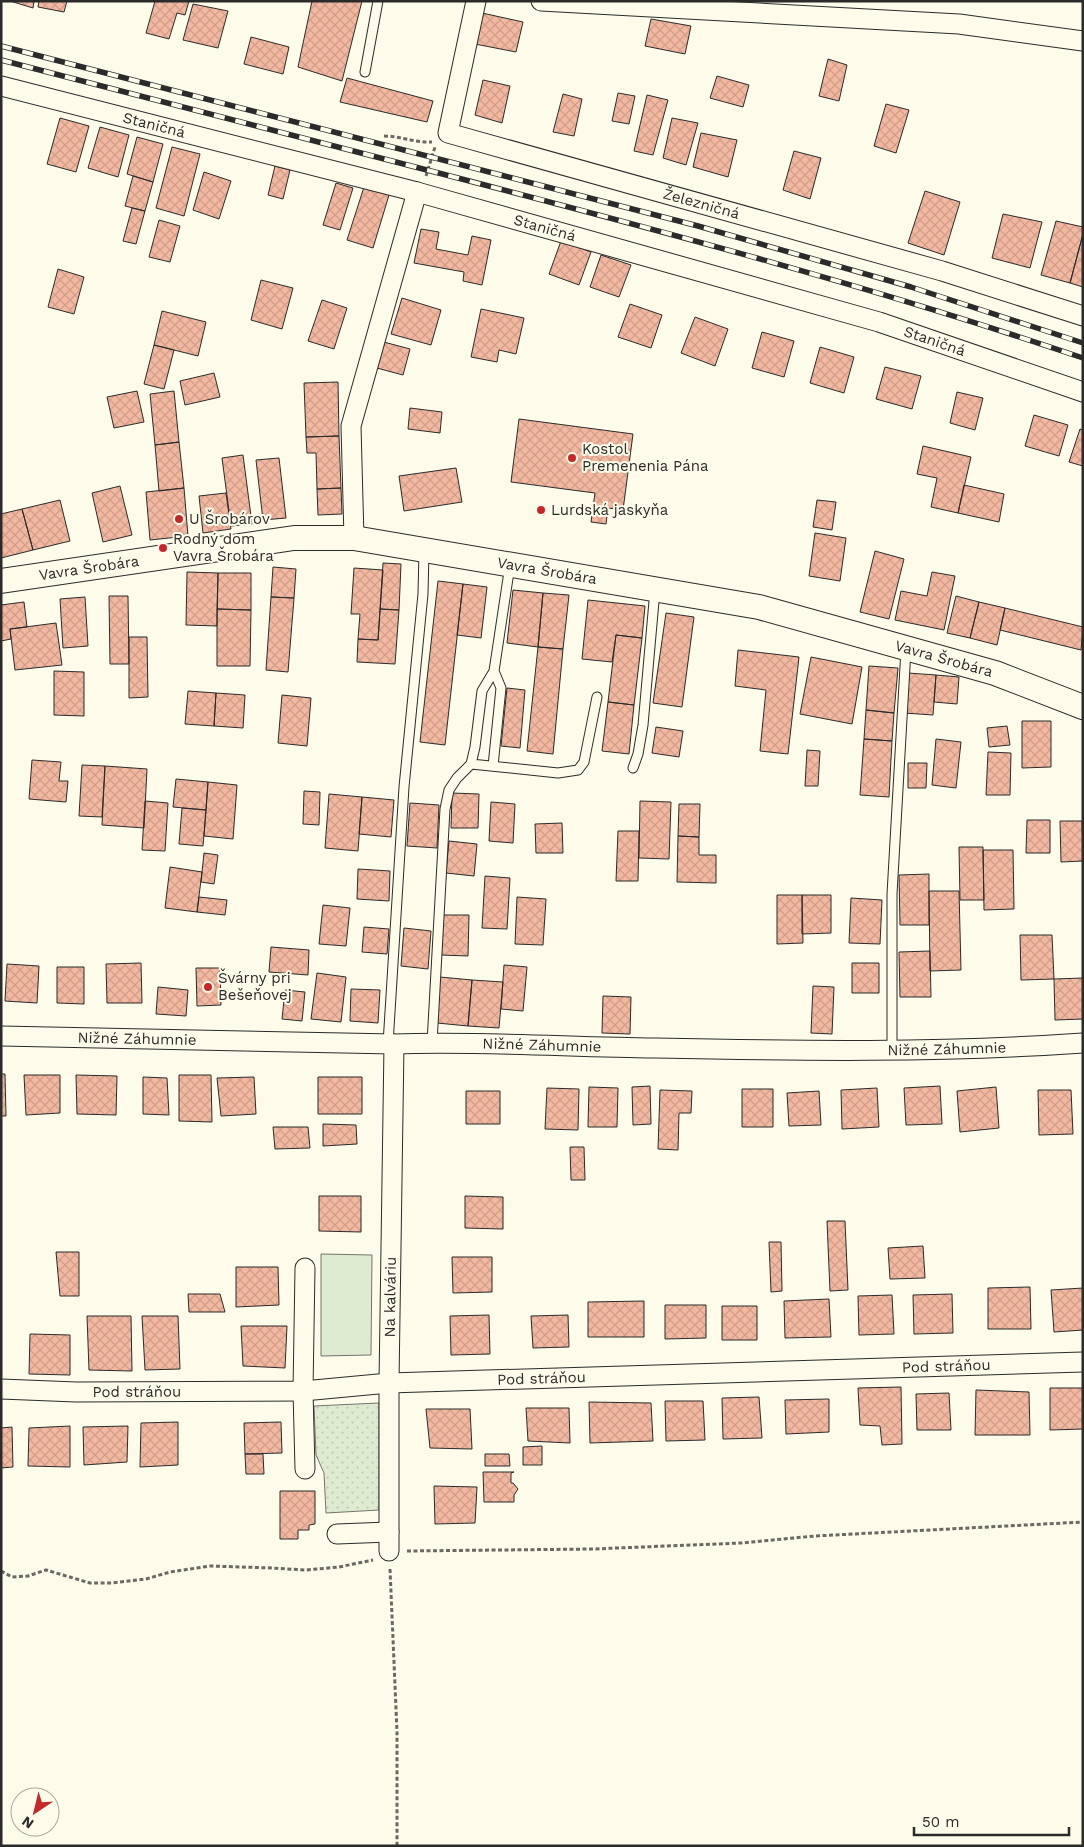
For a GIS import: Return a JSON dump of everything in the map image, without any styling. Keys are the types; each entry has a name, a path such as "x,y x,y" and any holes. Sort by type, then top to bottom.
{"street":[{"path":"441,138 476,1"},
{"path":"541,1 958,24 1083,41"},
{"name":"Staničná","path":"1,86 417,192 879,322 1083,392"},
{"name":"Železničná","path":"441,138 942,271 1083,316"},
{"path":"354,538 351,426 417,192"},
{"name":"Vavra Šrobára","path":"1,581 294,538 354,538 759,608 995,673 1083,707"},
{"name":"Nižné Záhumnie","path":"1,1036 892,1051 1083,1043"},
{"name":"Na kalváriu","path":"389,1542 391,1044"},
{"path":"305,1268 305,1469"},
{"name":"Pod stráňou","path":"1,1389 76,1392 304,1391 389,1383 1083,1362"},
{"path":"337,1534 389,1542"}],"lane":[{"path":"365,72 378,1"},
{"path":"391,1044 404,787 423,594 424,551"},
{"path":"432,1043 445,809 449,790 457,778 471,764 482,691 494,671 510,565"},
{"path":"633,768 638,754 642,725 655,590"},
{"path":"892,1051 892,894 906,648"},
{"path":"493,766 501,688 494,671"},
{"path":"471,764 558,773 578,770 584,762 598,696"}],"path":[{"path":"384,136 397,136 420,143 441,138"},
{"path":"417,192 427,176 441,138"},
{"path":"1,1571 12,1577 28,1576 46,1570 90,1583 112,1583 146,1579 170,1572 210,1566 322,1569 372,1560 389,1542 593,1549 741,1543 814,1536 1083,1522"},
{"path":"389,1542 397,1732 397,1846"}],"green space":[{"path":"321,1254 372,1255 371,1355 321,1356"},
{"path":"379,1403 379,1510 326,1513 324,1473 316,1455 314,1406"}],"building":[{"path":"10,1 34,1 33,8"},
{"path":"39,1 67,1 64,12 38,7"},
{"path":"155,1 189,1 185,15 177,13 169,39 146,33"},
{"path":"312,1 362,1 342,81 298,67"},
{"path":"193,4 228,11 218,48 183,40"},
{"path":"482,13 523,22 516,52 475,44"},
{"path":"651,19 691,26 685,54 645,46"},
{"path":"251,37 289,47 283,74 244,64"},
{"path":"828,59 847,65 839,101 819,96"},
{"path":"717,76 749,85 743,107 710,98"},
{"path":"347,78 433,101 427,122 340,102"},
{"path":"483,80 510,86 502,123 475,115"},
{"path":"618,93 635,96 629,124 612,121"},
{"path":"563,94 582,99 574,136 553,132"},
{"path":"647,95 668,100 653,155 634,151"},
{"path":"886,104 909,110 896,153 874,146"},
{"path":"60,118 89,126 76,172 47,164"},
{"path":"672,118 698,123 686,165 663,158"},
{"path":"100,127 129,135 118,177 88,168"},
{"path":"701,133 737,140 728,177 693,167"},
{"path":"137,137 163,144 153,182 127,174"},
{"path":"172,147 200,154 184,216 156,208"},
{"path":"794,151 821,158 810,199 783,190"},
{"path":"275,166 290,170 283,199 268,195"},
{"path":"204,172 231,181 219,219 193,210"},
{"path":"133,176 153,182 145,211 125,206"},
{"path":"336,183 353,188 340,230 323,225"},
{"path":"364,187 389,195 373,248 347,240"},
{"path":"925,191 960,202 944,255 908,243"},
{"path":"132,208 145,211 136,244 123,241"},
{"path":"1003,214 1042,222 1030,268 992,258"},
{"path":"159,220 180,226 170,262 149,257"},
{"path":"1056,221 1083,227 1083,234 1070,283 1041,275"},
{"path":"421,229 439,232 436,249 468,255 472,236 491,240 482,285 463,281 464,272 414,263"},
{"path":"1083,234 1083,287 1070,283"},
{"path":"561,241 591,252 579,285 549,274"},
{"path":"601,255 631,265 619,297 590,287"},
{"path":"58,269 84,277 74,314 48,307"},
{"path":"261,280 293,288 282,329 251,320"},
{"path":"402,298 441,310 431,345 391,334"},
{"path":"322,300 347,308 334,349 308,341"},
{"path":"630,304 662,315 651,348 618,337"},
{"path":"481,309 524,318 516,354 499,350 497,362 471,357"},
{"path":"162,311 206,322 198,356 154,345"},
{"path":"695,317 728,329 715,366 681,353"},
{"path":"762,332 794,341 784,377 752,368"},
{"path":"380,341 410,349 403,375 373,367"},
{"path":"154,345 174,350 164,389 144,384"},
{"path":"820,347 854,357 844,393 810,383"},
{"path":"885,367 921,376 912,409 876,399"},
{"path":"214,373 220,397 185,405 180,381"},
{"path":"338,382 339,436 306,437 304,383"},
{"path":"137,391 144,422 114,428 107,397"},
{"path":"174,391 179,442 155,445 150,394"},
{"path":"957,392 983,398 975,430 950,423"},
{"path":"410,408 442,412 440,433 408,429"},
{"path":"1034,415 1068,425 1059,456 1025,446"},
{"name":"Kostol Premenenia Pána","path":"519,419 633,434 623,510 608,508 606,524 591,522 595,493 511,482"},
{"path":"1080,429 1083,430 1083,466 1069,462"},
{"path":"339,436 341,488 317,489 316,453 307,453 306,437"},
{"path":"179,442 184,488 159,491 155,445"},
{"path":"923,446 971,457 958,513 931,507 937,478 917,474"},
{"path":"243,455 252,524 231,526 222,458"},
{"path":"279,458 286,518 263,520 256,460"},
{"path":"456,468 462,502 404,511 399,476"},
{"path":"964,485 1004,494 999,522 958,513"},
{"path":"120,486 132,535 103,542 92,493"},
{"path":"184,488 188,536 150,540 146,492"},
{"path":"341,488 342,514 318,515 317,489"},
{"path":"226,493 231,529 203,533 199,496"},
{"path":"60,500 70,541 33,550 22,509"},
{"path":"817,500 836,502 832,530 813,527"},
{"name":"Lurdská jaskyňa","path":"538,506 545,507 544,515 537,513"},
{"path":"22,509 33,550 1,558 1,514"},
{"path":"815,533 846,538 840,581 809,576"},
{"path":"875,551 904,559 889,619 860,612"},
{"path":"383,563 401,564 399,610 380,609"},
{"path":"273,567 296,569 294,598 271,597"},
{"path":"354,568 383,570 378,640 358,639 360,614 351,614"},
{"path":"187,572 218,573 217,626 186,625"},
{"path":"932,572 955,576 944,630 895,620 901,591 927,596"},
{"path":"218,573 251,573 251,610 217,609"},
{"path":"438,581 463,584 445,745 420,742"},
{"path":"463,584 487,587 481,638 457,635"},
{"path":"513,590 543,593 538,647 507,643"},
{"path":"543,593 569,595 563,649 538,647"},
{"path":"109,596 128,596 129,664 110,664"},
{"path":"956,596 979,602 970,638 947,633"},
{"path":"85,597 88,646 63,648 60,599"},
{"path":"271,597 294,598 288,672 266,670"},
{"path":"588,600 645,606 642,638 616,635 612,662 582,659"},
{"path":"24,602 27,627 10,629 11,639 1,641 1,605"},
{"path":"979,602 1005,608 997,645 970,638"},
{"path":"1005,608 1083,627 1081,650 1000,630"},
{"path":"217,609 251,610 250,666 217,666"},
{"path":"380,609 399,610 395,664 357,662 358,639 378,640"},
{"path":"666,613 694,617 682,707 653,703"},
{"path":"56,623 62,665 15,670 10,629"},
{"path":"616,635 642,638 634,705 608,702"},
{"path":"129,637 147,637 148,697 129,698"},
{"path":"538,647 563,649 553,754 527,751"},
{"path":"738,650 799,657 788,754 760,751 766,690 735,686"},
{"path":"811,657 862,667 852,724 800,714"},
{"path":"869,666 898,668 894,713 866,710"},
{"path":"54,671 84,672 84,716 54,715"},
{"path":"908,673 936,675 933,715 904,713"},
{"path":"936,675 959,677 957,704 934,702"},
{"path":"507,688 525,690 520,748 501,746"},
{"path":"188,691 216,693 214,726 185,724"},
{"path":"216,693 245,695 243,728 214,726"},
{"path":"282,695 311,698 307,746 278,743"},
{"path":"608,702 634,705 629,754 602,751"},
{"path":"866,710 894,713 892,741 864,739"},
{"path":"1022,721 1051,721 1051,767 1022,768"},
{"path":"1007,726 1010,745 989,747 987,728"},
{"path":"656,727 683,731 679,757 652,753"},
{"path":"864,739 892,741 889,797 860,795"},
{"path":"936,739 961,742 956,788 932,785"},
{"path":"807,750 820,751 818,786 805,786"},
{"path":"988,752 1011,753 1010,795 986,795"},
{"path":"32,760 61,762 59,781 68,781 66,802 29,799"},
{"path":"908,763 927,763 926,788 908,788"},
{"path":"82,765 105,766 102,817 79,816"},
{"path":"105,766 147,769 144,828 102,825"},
{"path":"176,779 208,782 206,810 173,807"},
{"path":"208,782 237,785 233,839 204,836"},
{"path":"304,791 320,792 319,825 303,824"},
{"path":"452,793 479,794 478,828 451,828"},
{"path":"329,794 362,797 358,851 325,848"},
{"path":"362,797 394,800 391,837 359,834"},
{"path":"145,801 168,803 165,851 142,850"},
{"path":"640,801 671,802 669,859 639,858"},
{"path":"491,802 515,804 513,843 489,841"},
{"path":"410,803 439,805 437,848 407,846"},
{"path":"679,804 700,804 699,837 678,836"},
{"path":"182,808 206,810 203,846 179,844"},
{"path":"1027,820 1050,820 1050,853 1026,853"},
{"path":"1060,821 1082,821 1083,861 1061,862"},
{"path":"562,823 563,853 536,853 535,824"},
{"path":"618,831 639,831 638,881 616,881"},
{"path":"678,836 699,837 699,855 716,855 716,883 677,882"},
{"path":"449,841 477,844 474,876 446,873"},
{"path":"959,847 983,847 984,900 960,900"},
{"path":"983,850 1013,850 1014,909 984,910"},
{"path":"204,853 218,855 214,884 201,882"},
{"path":"170,867 202,872 197,912 165,908"},
{"path":"358,869 390,871 389,901 357,899"},
{"path":"929,874 929,925 900,925 899,875"},
{"path":"485,876 510,878 507,929 482,928"},
{"path":"929,891 959,891 961,970 930,971"},
{"path":"777,895 802,895 803,943 777,944"},
{"path":"802,895 831,895 831,933 802,934"},
{"path":"199,897 227,900 225,915 197,912"},
{"path":"517,897 546,899 543,945 515,944"},
{"path":"851,898 882,900 880,944 849,943"},
{"path":"323,905 350,908 346,946 319,944"},
{"path":"442,915 469,915 468,956 441,955"},
{"path":"364,927 389,929 387,954 362,952"},
{"path":"404,928 431,931 428,969 401,966"},
{"path":"1020,935 1052,935 1054,979 1021,980"},
{"path":"271,947 309,950 308,975 269,972"},
{"path":"930,951 931,997 900,997 899,952"},
{"path":"141,963 142,1003 107,1003 106,964"},
{"path":"852,963 879,963 879,993 852,993"},
{"path":"7,964 39,966 37,1003 5,1001"},
{"path":"504,965 527,967 523,1011 501,1009"},
{"path":"57,967 84,967 84,1004 57,1003"},
{"name":"Švárny pri Bešeňovej","path":"196,968 220,968 221,1005 197,1006"},
{"path":"317,973 346,977 341,1022 311,1019"},
{"path":"440,977 472,980 468,1026 437,1023"},
{"path":"1083,978 1083,1019 1055,1020 1054,979"},
{"path":"472,980 503,982 499,1028 468,1026"},
{"path":"813,986 834,987 832,1034 811,1033"},
{"path":"158,987 188,990 186,1016 156,1014"},
{"path":"351,989 380,990 378,1023 350,1021"},
{"path":"285,990 305,992 302,1021 282,1019"},
{"path":"603,996 631,997 630,1034 602,1033"},
{"path":"1,1074 5,1074 6,1116 1,1116"},
{"path":"24,1075 60,1075 60,1113 26,1115"},
{"path":"76,1075 117,1076 116,1115 77,1114"},
{"path":"179,1075 211,1075 212,1122 179,1121"},
{"path":"143,1077 167,1078 169,1115 143,1114"},
{"path":"254,1077 256,1114 221,1116 217,1078"},
{"path":"318,1077 362,1077 362,1114 318,1114"},
{"path":"650,1086 651,1124 633,1125 632,1087"},
{"path":"940,1086 942,1124 906,1125 904,1088"},
{"path":"589,1087 618,1088 617,1127 588,1127"},
{"path":"996,1087 999,1128 960,1132 957,1091"},
{"path":"547,1088 579,1089 578,1130 545,1129"},
{"path":"877,1088 879,1127 842,1129 841,1090"},
{"path":"742,1089 773,1089 773,1127 742,1127"},
{"path":"660,1090 692,1091 691,1113 679,1113 678,1150 658,1149"},
{"path":"1038,1090 1071,1090 1073,1134 1039,1135"},
{"path":"466,1091 500,1091 500,1124 466,1124"},
{"path":"819,1091 821,1125 789,1126 787,1093"},
{"path":"323,1124 356,1125 357,1144 323,1146"},
{"path":"273,1127 308,1127 310,1148 275,1149"},
{"path":"570,1147 584,1147 585,1180 571,1180"},
{"path":"319,1196 361,1196 361,1232 319,1231"},
{"path":"465,1196 503,1197 503,1229 465,1228"},
{"path":"827,1221 845,1221 848,1290 830,1291"},
{"path":"769,1242 781,1242 782,1291 771,1292"},
{"path":"923,1246 925,1278 890,1279 888,1248"},
{"path":"56,1252 79,1252 79,1296 60,1296"},
{"path":"452,1257 492,1257 492,1292 453,1293"},
{"path":"236,1267 278,1267 279,1305 236,1307"},
{"path":"1030,1287 1031,1329 988,1329 988,1288"},
{"path":"1083,1288 1083,1330 1054,1332 1051,1290"},
{"path":"188,1294 220,1294 225,1312 189,1312"},
{"path":"952,1294 953,1333 914,1334 913,1295"},
{"path":"892,1295 894,1334 859,1335 858,1296"},
{"path":"829,1299 831,1337 785,1338 784,1301"},
{"path":"644,1301 644,1337 588,1337 588,1302"},
{"path":"665,1305 706,1305 706,1338 665,1339"},
{"path":"722,1306 757,1306 757,1340 722,1340"},
{"path":"489,1315 490,1354 451,1355 450,1316"},
{"path":"568,1315 569,1347 533,1348 531,1316"},
{"path":"87,1316 131,1316 132,1371 89,1370"},
{"path":"142,1316 178,1316 180,1369 145,1370"},
{"path":"241,1326 287,1326 285,1368 243,1366"},
{"path":"30,1334 70,1335 70,1375 29,1374"},
{"path":"901,1387 902,1444 882,1445 880,1426 860,1425 858,1388"},
{"path":"1050,1388 1083,1388 1083,1429 1050,1430"},
{"path":"976,1390 1029,1392 1030,1435 975,1435"},
{"path":"949,1393 951,1430 917,1430 916,1394"},
{"path":"759,1397 762,1438 723,1439 722,1398"},
{"path":"829,1399 829,1432 786,1434 785,1400"},
{"path":"665,1401 703,1401 705,1440 666,1441"},
{"path":"589,1402 651,1403 653,1441 590,1443"},
{"path":"526,1408 569,1408 570,1443 528,1441"},
{"path":"426,1409 470,1409 472,1449 430,1448"},
{"path":"178,1422 178,1465 140,1467 141,1423"},
{"path":"281,1422 282,1453 245,1454 244,1423"},
{"path":"70,1426 70,1467 28,1466 29,1428"},
{"path":"128,1426 127,1462 84,1465 83,1427"},
{"path":"12,1427 13,1467 1,1468 1,1428"},
{"path":"542,1446 542,1465 523,1465 523,1447"},
{"path":"245,1454 263,1454 264,1474 246,1474"},
{"path":"485,1454 509,1454 510,1466 485,1466"},
{"path":"483,1472 514,1472 511,1473 511,1483 518,1489 514,1495 514,1502 484,1502"},
{"path":"434,1486 477,1487 475,1523 435,1524"},
{"path":"280,1491 315,1491 315,1524 309,1525 309,1530 298,1530 298,1539 280,1539"}],"railway":[{"path":"1,46 698,226 911,287 1083,343"},
{"path":"1,60 692,240 849,284 1083,358"}],"place":[{"name":"Kostol Premenenia Pána","path":"572,458"},
{"name":"Lurdská jaskyňa","path":"541,510"},
{"name":"U Šrobárov","path":"179,519"},
{"name":"Rodný dom Vavra Šrobára","path":"163,548"},
{"name":"Švárny pri Bešeňovej","path":"208,987"}]}
